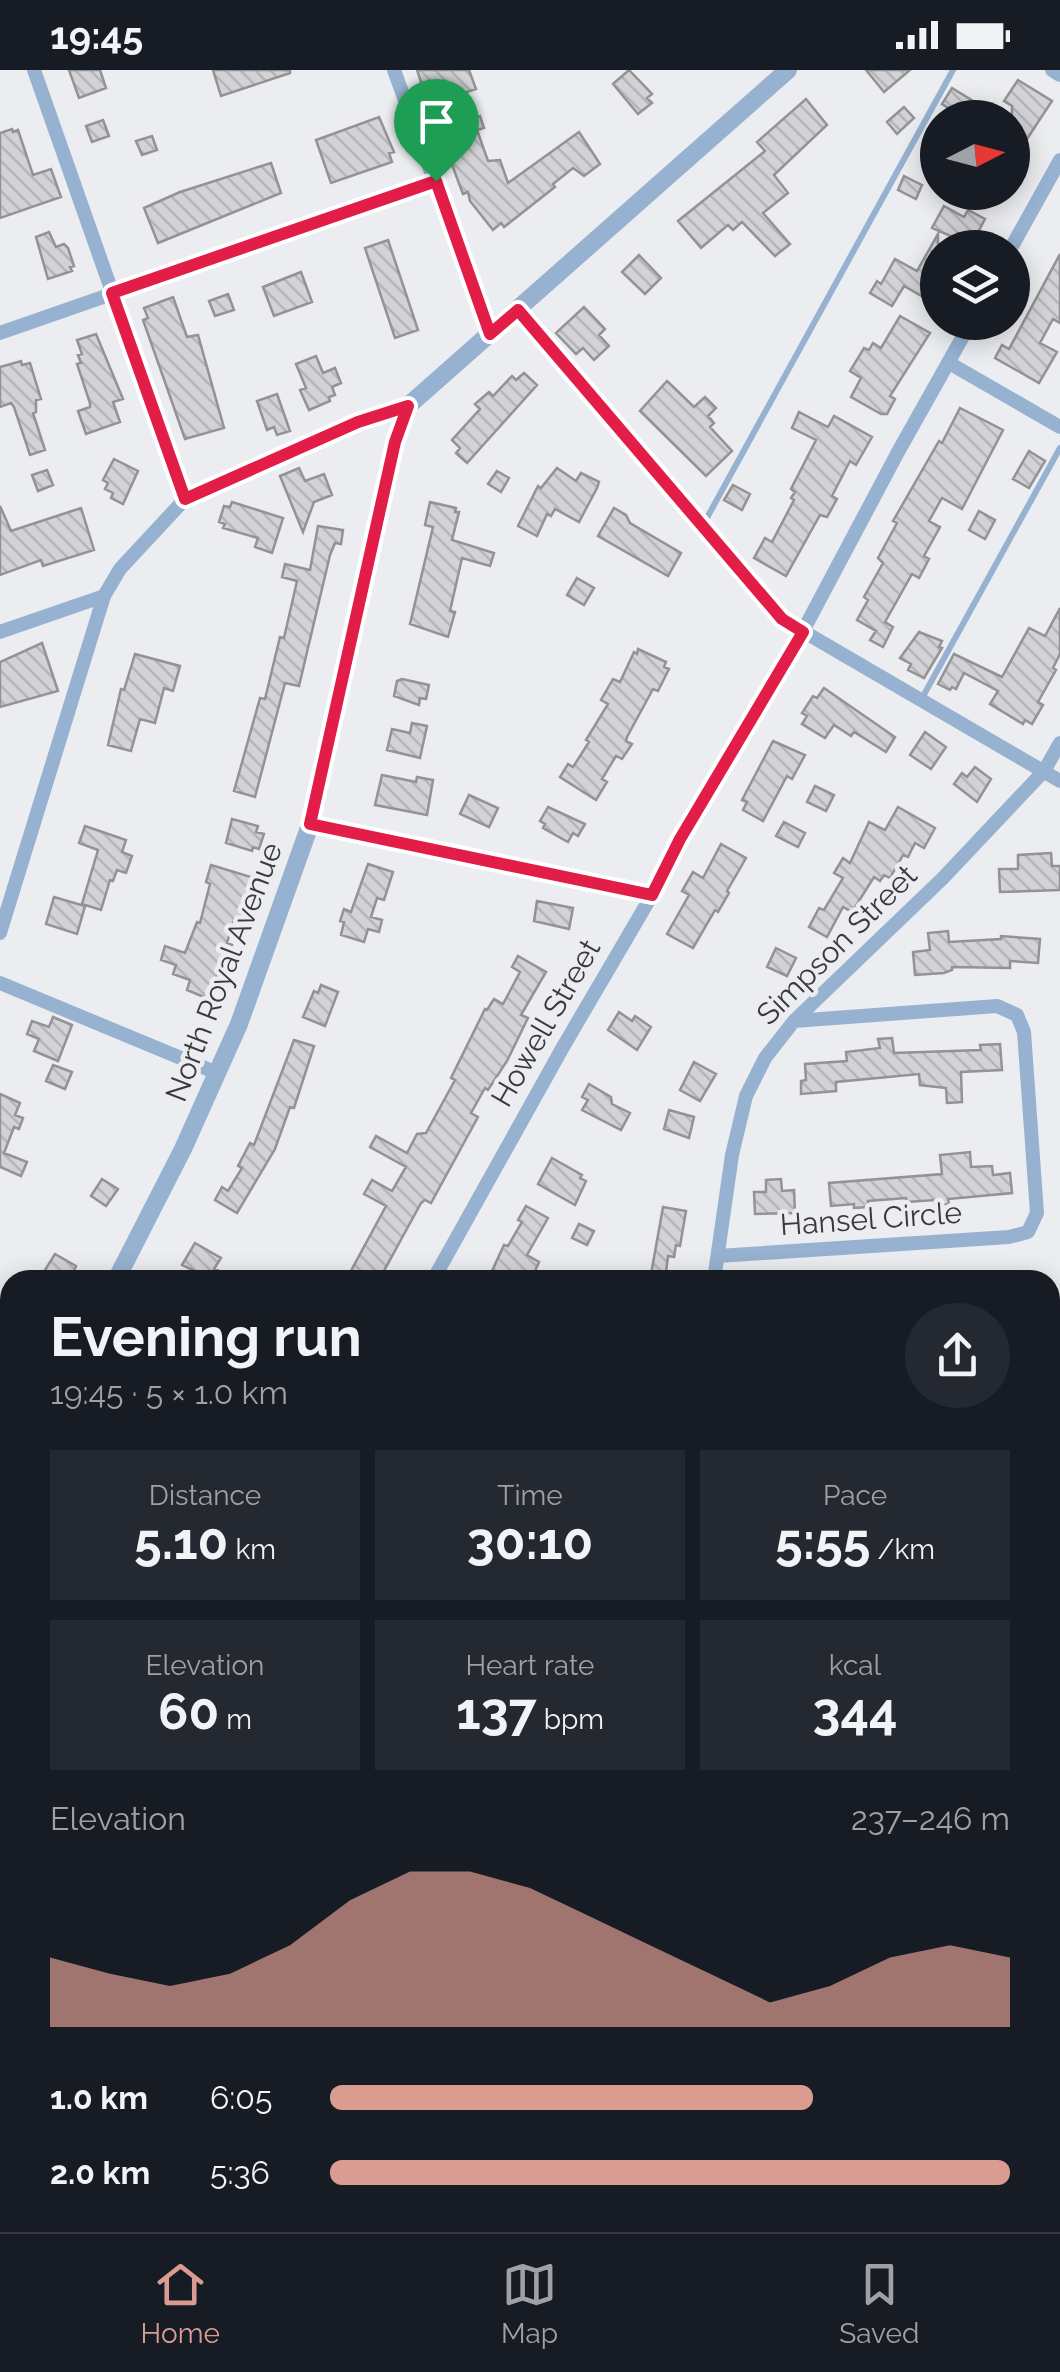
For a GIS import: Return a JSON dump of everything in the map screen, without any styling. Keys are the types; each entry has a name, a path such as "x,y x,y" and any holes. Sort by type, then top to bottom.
{"street":[{"path":"34,70 185,499"},
{"path":"394,70 490,334"},
{"path":"0,933 104,596 120,568 185,499 358,422 408,406 788,70"},
{"path":"1052,70 1060,74"},
{"path":"1021,230 1060,160"},
{"path":"0,334 436,181"},
{"path":"518,310 782,619 1060,781"},
{"name":"Howell Street","path":"439,1270 680,839 803,632 961,340"},
{"path":"949,362 1060,427"},
{"name":"North Royal Avenue","path":"121,1270 183,1149 239,1024 310,824 395,442 408,406"},
{"path":"0,632 104,596"},
{"name":"Simpson Street","path":"716,1270 732,1156 746,1096 764,1058 794,1021 944,878 1044,772 1060,743"},
{"path":"310,824 652,895"},
{"path":"0,983 218,1073"},
{"name":"Hansel Circle","path":"718,1256 1010,1237 1028,1232 1038,1213 1024,1032 1017,1015 997,1006 794,1021"}],"lane":[{"path":"702,528 953,70"},
{"path":"921,700 1060,448"}],"building":[{"path":"69,70 100,70 106,88 79,98"},
{"path":"213,70 290,70 290,73 221,96"},
{"path":"417,70 469,70 476,89 464,93 471,119 480,116 484,128 477,130 488,161 500,160 508,183 579,132 600,164 584,176 573,168 504,227 501,223 493,230 470,201 468,192 463,194 439,130 444,125 433,93 426,96"},
{"path":"629,70 652,94 647,98 652,103 638,114 613,84"},
{"path":"866,70 910,70 884,92"},
{"path":"1018,80 1052,101 1030,134 1030,100 1005,100"},
{"path":"952,88 971,100 944,100"},
{"path":"806,99 827,125 774,175 788,193 763,213 790,244 775,256 742,222 733,230 728,225 701,248 678,221 765,151 757,142"},
{"path":"904,107 914,118 897,134 887,122"},
{"path":"379,117 394,152 389,153 392,162 331,183 316,140"},
{"path":"103,120 109,136 92,142 86,126"},
{"path":"18,130 33,175 51,169 61,197 0,218 0,133"},
{"path":"152,136 157,150 142,155 136,141"},
{"path":"271,163 281,193 158,243 144,208 180,192"},
{"path":"904,176 920,184 916,199 898,190"},
{"path":"942,210 964,217 968,210 985,219 979,230 932,228"},
{"path":"49,232 56,247 64,244 68,248 74,266 70,267 72,271 48,279 36,237"},
{"path":"388,240 418,330 395,338 365,248"},
{"path":"1060,254 1060,323 1053,319 1040,343 1057,352 1039,383 995,358 1002,345 1009,349 1014,340 1030,340 1030,310"},
{"path":"639,255 661,278 645,294 622,272"},
{"path":"895,259 917,271 920,266 920,295 904,286 892,306 870,293 877,281 881,284"},
{"path":"301,272 312,302 274,316 263,287"},
{"path":"228,294 234,310 215,316 209,301"},
{"path":"173,297 187,337 198,335 224,428 185,439 143,320 148,318 144,308"},
{"path":"584,307 605,329 599,335 609,346 594,360 583,348 576,354 556,333"},
{"path":"900,316 920,327 920,340 926,340 890,396 895,399 887,414 851,397 861,378 850,371 864,348 869,350 873,343 881,348"},
{"path":"96,334 123,399 113,402 120,422 86,434 78,411 90,407 90,403 77,364 81,363 78,355 82,354 77,340"},
{"path":"316,356 323,373 335,368 341,383 332,387 335,395 329,397 330,401 309,410 300,390 306,388 296,364"},
{"path":"21,361 22,365 30,363 41,399 36,400 33,413 45,450 30,455 14,407 11,403 0,407 0,367"},
{"path":"524,373 537,385 467,463 456,453 460,448 452,440 480,409 475,404 489,392 493,396 512,376 516,380"},
{"path":"667,381 694,407 705,397 716,408 708,416 714,423 710,427 732,451 706,476 640,411"},
{"path":"277,394 290,431 277,435 274,427 267,430 257,401"},
{"path":"960,408 1003,430 962,509 942,498 929,521 940,527 924,556 929,559 919,578 912,574 885,622 893,627 883,647 870,640 876,631 857,620 868,600 864,597 883,563 878,558 897,523 893,521"},
{"path":"799,412 828,427 834,416 872,437 856,465 850,461 832,496 837,499 827,517 820,515 786,576 754,558 765,538 772,542 794,500 791,498 795,492 791,489 816,440 792,428"},
{"path":"1029,451 1045,461 1029,488 1013,479"},
{"path":"114,459 138,471 123,504 111,498 113,493 105,489 108,483 103,480"},
{"path":"299,468 305,481 324,474 332,495 314,502 303,532 280,476"},
{"path":"557,468 576,481 581,473 599,482 579,522 555,509 551,516 547,514 537,536 518,526 538,486 541,488"},
{"path":"47,470 53,485 38,491 32,475"},
{"path":"497,471 509,478 501,492 488,484"},
{"path":"733,485 750,494 742,510 724,500"},
{"path":"232,502 283,518 272,553 255,547 258,538 223,528 225,524 219,522 224,506 230,507"},
{"path":"430,502 459,512 452,540 494,553 490,566 462,558 448,637 410,624 433,527 425,525"},
{"path":"0,506 11,531 81,508 94,550 43,566 41,560 0,575"},
{"path":"614,508 626,515 630,523 681,553 668,576 598,536"},
{"path":"979,511 995,520 985,539 969,530"},
{"path":"318,526 343,530 341,544 335,543 330,555 299,686 285,683 255,797 234,791 260,698 265,699 280,637 284,638 297,581 282,577 285,564 310,570"},
{"path":"577,578 594,588 584,605 567,595"},
{"path":"1060,608 1060,654 1053,668 1056,670 1038,702 1043,705 1032,724 1025,720 1023,724 990,704 998,691 964,673 956,689 938,684 954,654 1002,677 1029,628 1045,636"},
{"path":"919,632 942,641 942,648 924,678 908,670 911,664 900,658"},
{"path":"42,643 58,691 0,707 0,662"},
{"path":"638,649 666,662 664,667 669,669 658,691 653,689 627,737 626,741 632,744 622,759 616,756 602,779 607,782 596,800 560,777 568,764 573,767 589,742 586,740 608,704 601,700 613,679 620,682"},
{"path":"135,654 180,666 173,691 164,688 155,723 140,719 131,751 108,745 121,689 124,690"},
{"path":"397,681 429,685 426,699 420,698 419,705 394,696"},
{"path":"824,688 895,737 886,752 854,732 851,736 834,725 825,738 802,724 807,716 802,713"},
{"path":"412,723 427,726 420,758 387,750 392,729 410,733"},
{"path":"925,732 946,747 931,769 910,755"},
{"path":"773,741 805,755 792,779 787,776 763,821 743,810 747,802 742,800"},
{"path":"975,767 991,779 977,802 954,784 962,773 967,777"},
{"path":"382,775 416,782 417,777 433,780 427,815 375,805"},
{"path":"815,786 834,795 826,811 807,802"},
{"path":"469,795 498,808 489,827 460,814"},
{"path":"548,807 585,824 578,836 573,833 568,842 543,828 545,824 540,821"},
{"path":"898,807 935,828 924,848 915,843 890,878 884,875 880,881 874,877 852,912 843,907 827,937 809,927 843,878 834,873 843,858 850,863 869,822 885,830"},
{"path":"232,819 258,826 256,832 264,834 259,849 253,847 252,851 226,843"},
{"path":"784,822 805,833 798,847 776,836"},
{"path":"85,826 126,840 122,852 132,856 126,873 117,870 113,881 110,880 101,910 82,904 98,850 79,843"},
{"path":"721,844 746,858 718,912 715,910 693,948 667,934 689,895 682,891 693,872 703,878"},
{"path":"1051,853 1052,866 1060,866 1060,890 1000,892 999,869 1018,869 1018,855"},
{"path":"368,864 393,872 384,900 377,898 371,917 382,920 379,932 368,929 364,942 341,935 344,922 340,921 344,909 351,912"},
{"path":"211,865 251,877 239,922 234,920 227,943 232,945 206,998 187,990 190,980 173,974 176,965 161,960 165,946 185,953 197,922 200,923"},
{"path":"54,897 85,906 77,934 46,924"},
{"path":"537,901 573,908 569,929 534,921"},
{"path":"948,931 949,942 1001,936 1040,939 1038,963 1010,961 1010,968 952,967 944,973 915,975 913,952 930,950 928,933"},
{"path":"776,948 796,958 787,976 767,967"},
{"path":"518,956 546,972 521,1015 528,1018 507,1061 471,1113 478,1117 431,1203 421,1203 384,1270 351,1270 386,1206 364,1194 372,1180 392,1191 406,1167 370,1147 376,1136 407,1153 417,1134 426,1133 455,1080 451,1078 485,1009 494,999 503,1004 520,972 512,967"},
{"path":"321,985 338,992 325,1026 303,1017 314,991 318,993"},
{"path":"619,1012 632,1021 635,1016 651,1027 637,1050 608,1030"},
{"path":"53,1017 72,1025 58,1061 34,1051 39,1039 27,1034 32,1021 49,1027"},
{"path":"892,1038 894,1053 981,1050 980,1045 1000,1044 1002,1070 961,1072 962,1102 947,1103 946,1088 920,1085 919,1074 836,1082 836,1091 801,1094 801,1081 806,1080 805,1064 847,1061 846,1052 880,1048 878,1039"},
{"path":"294,1040 314,1046 294,1108 290,1107 275,1149 237,1213 215,1200 222,1187 228,1191 242,1168 238,1166 250,1143 254,1145"},
{"path":"694,1062 716,1074 700,1101 680,1090"},
{"path":"53,1065 72,1072 65,1089 46,1081"},
{"path":"589,1084 611,1097 612,1104 630,1113 621,1130 582,1110 588,1100 582,1097"},
{"path":"0,1094 20,1103 15,1115 23,1118 19,1129 14,1127 4,1153 27,1162 21,1176 0,1167"},
{"path":"669,1110 694,1117 689,1138 664,1129"},
{"path":"970,1152 971,1167 992,1166 993,1175 1010,1173 1012,1193 948,1199 949,1204 935,1205 935,1200 907,1202 906,1198 868,1201 868,1207 831,1206 829,1183 942,1174 940,1155"},
{"path":"552,1158 586,1181 575,1205 538,1184"},
{"path":"102,1179 118,1189 106,1206 91,1196"},
{"path":"781,1179 782,1191 794,1190 795,1213 755,1214 754,1192 766,1192 766,1180"},
{"path":"526,1206 548,1218 527,1255 539,1262 535,1270 492,1270 504,1245 508,1246 522,1222 518,1220"},
{"path":"663,1207 686,1211 680,1246 676,1245 674,1257 668,1256 666,1270 652,1270"},
{"path":"579,1224 594,1231 587,1245 572,1238"},
{"path":"195,1243 221,1258 216,1270 193,1270 182,1265"},
{"path":"55,1254 76,1266 74,1270 45,1270"}],"route":[{"path":"436,181 490,334 518,310 782,619 803,632 680,839 652,895 310,824 395,442 408,406 358,422 185,499 112,293 436,181"}]}
